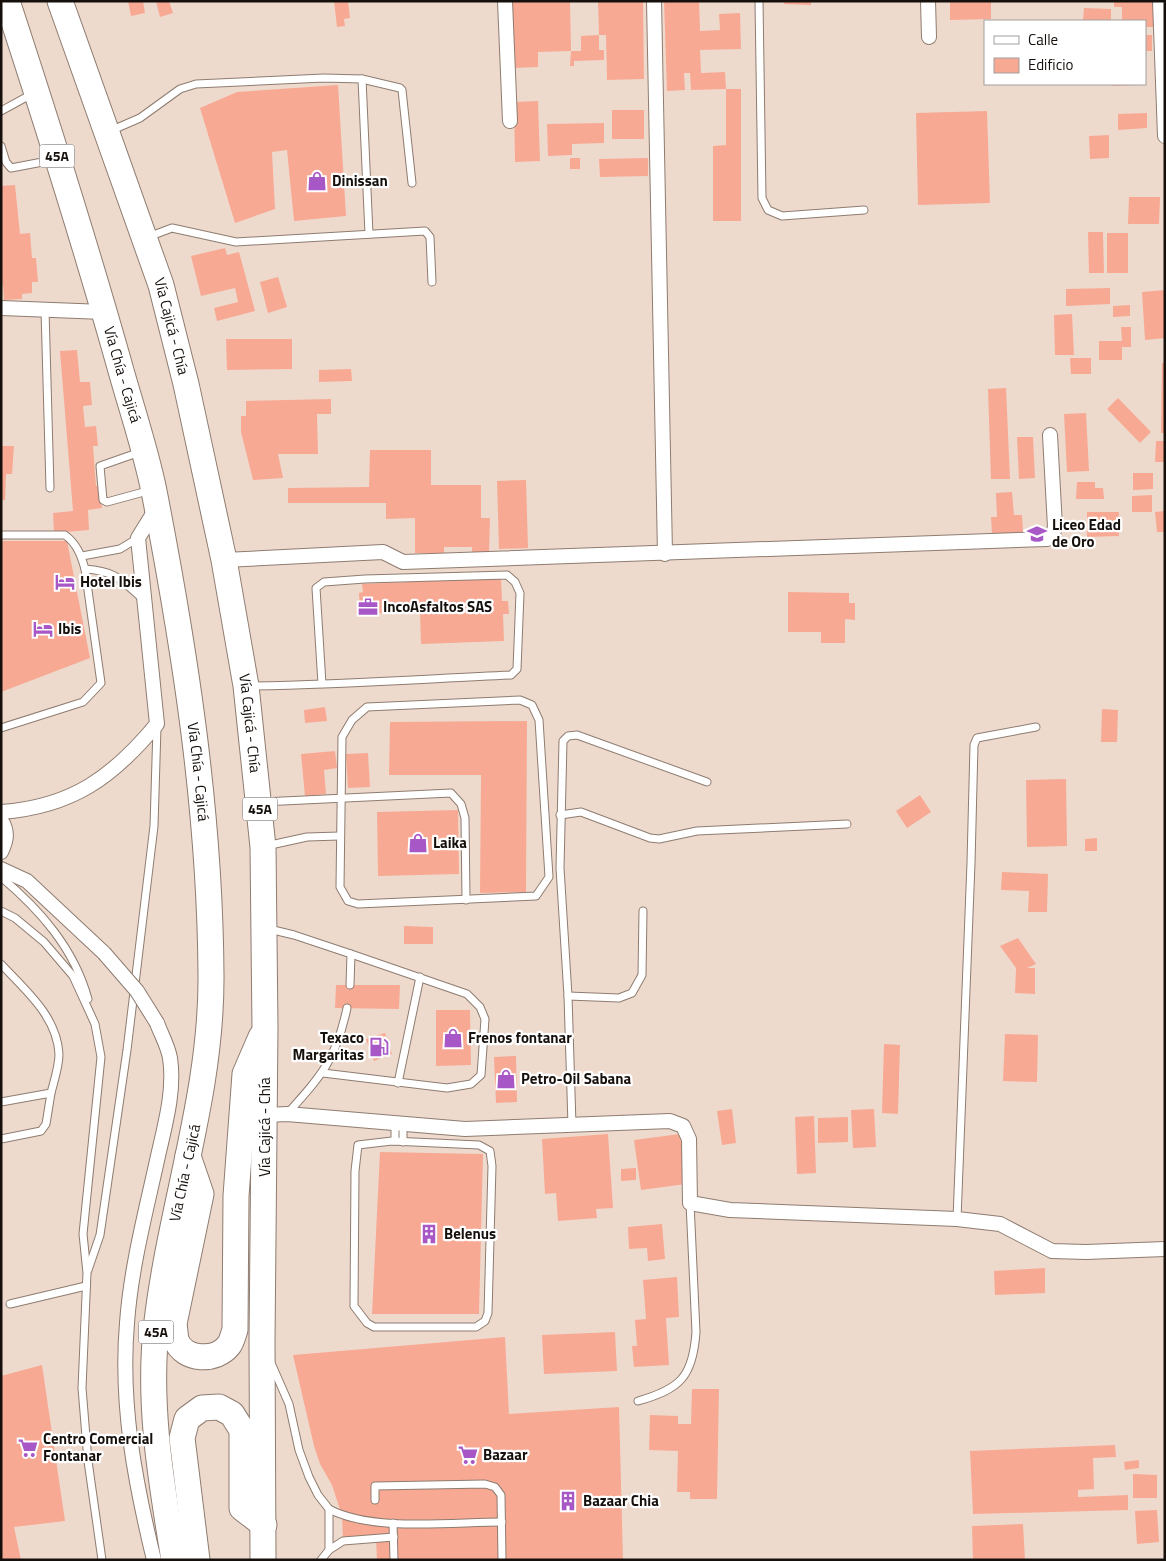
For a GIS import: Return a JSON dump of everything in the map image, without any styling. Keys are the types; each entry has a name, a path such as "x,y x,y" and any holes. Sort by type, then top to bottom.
{"highway":[{"name":"Vía Chía - Cajicá","path":"7,1 37,91 104,312 155,499 182,637 201,777 209,900 211,977 209,1044 199,1107 187,1154 162,1284 153,1373 156,1441 174,1560"},
{"name":"Vía Cajicá - Chía","path":"60,1 160,285 186,384 224,560 246,686 263,847 265,1028 276,1115 262,1342 264,1560"},
{"path":"187,1154 201,1194 174,1324 176,1341 186,1352 200,1358 215,1356 229,1346 235,1330 236,1196 245,1074 265,1028"},
{"path":"197,1560 182,1438 187,1420 202,1408 219,1407 232,1414 242,1430 242,1508 264,1525"}],"street":[{"path":"505,1 510,121"},
{"path":"654,1 665,554"},
{"path":"928,1 929,38"},
{"path":"1160,1 1165,136"},
{"path":"1,308 104,312"},
{"path":"224,560 247,557 383,552 403,562 1047,539 1053,534 1054,527 1050,435"},
{"path":"1,812 17,811 58,801 83,790 109,774 132,754 157,724 138,538 155,499"},
{"path":"1,820 6,831 6,842 1,852"},
{"path":"1,869 27,881 104,953 137,991 156,1023 170,1056 172,1075 167,1116 136,1258 127,1322 124,1386 130,1447 154,1560"},
{"path":"276,1115 465,1129 670,1121 683,1126 689,1139 690,1203 730,1210 957,1219 1000,1224 1052,1251 1086,1252 1165,1249"}],"lane":[{"path":"759,1 762,198 768,210 782,216 864,210"},
{"path":"107,132 140,118 180,89 196,84 324,78 362,79 402,90 412,183"},
{"path":"362,79 369,234"},
{"path":"1,111 37,91"},
{"path":"1,146 6,162 11,168 58,159"},
{"path":"145,238 172,228 236,242 425,231 430,237 432,282"},
{"path":"45,310 50,488"},
{"path":"142,451 100,466 103,500 107,502 155,499"},
{"path":"1,535 65,535 72,540 82,556 85,569 101,684 83,702 1,728"},
{"path":"82,556 120,549 138,538"},
{"path":"85,569 101,570 114,574 144,600"},
{"path":"246,686 322,684 511,675 517,669 520,593 514,582 507,575 324,582 316,588 322,684"},
{"path":"520,700 532,705 539,720 549,877 536,896 358,904 348,901 340,887 340,799 342,737 352,720 367,707 520,700"},
{"path":"87,1273 100,1234 127,1050 154,826 157,724"},
{"path":"957,1219 974,745 977,738 1036,727"},
{"path":"572,1125 568,996 560,868 563,741 568,736 577,735 707,782"},
{"path":"259,802 451,793 461,804 465,818 466,900"},
{"path":"560,815 582,812 650,838 659,839 697,832 847,824"},
{"path":"263,847 308,837 340,836"},
{"path":"1,877 43,916 67,949 84,985 95,1024 101,1057 83,1234 87,1273 82,1388 88,1461 102,1560"},
{"path":"1,911 15,918 44,942 73,976 95,1024"},
{"path":"568,996 619,998 632,993 642,975 642,911"},
{"path":"264,928 294,935 467,994 480,1007 485,1019 481,1075 471,1084 447,1088 323,1073"},
{"path":"350,985 351,954"},
{"path":"1,964 41,1007 49,1020 59,1057 46,1124 40,1131 1,1139"},
{"path":"398,1083 420,977"},
{"path":"276,1115 323,1073 339,1038 347,1008"},
{"path":"1,1102 51,1093"},
{"path":"399,1124 399,1141"},
{"path":"399,1141 479,1145 490,1151 492,1166 488,1313 485,1321 476,1327 374,1326 367,1323 354,1306 355,1171 358,1145 399,1141"},
{"path":"638,1402 661,1395 677,1386 688,1371 694,1352 696,1332 690,1203"},
{"path":"10,1304 86,1286"},
{"path":"262,1342 289,1404 299,1450 309,1477 318,1496 329,1509 342,1516 393,1523 502,1522"},
{"path":"374,1500 374,1486 485,1484 495,1487 500,1495 502,1560"},
{"path":"329,1509 329,1550"},
{"path":"393,1523 394,1560"},
{"path":"321,1560 329,1550 342,1541 394,1537"}],"building":[{"path":"128,1 143,1 145,13 131,16"},
{"path":"156,1 169,1 173,13 160,17"},
{"path":"334,1 348,1 350,18 344,19 345,26 337,27"},
{"path":"512,1 570,1 571,51 538,52 538,67 513,68"},
{"path":"598,1 643,1 644,79 607,80 606,35 599,35"},
{"path":"664,1 699,1 700,31 720,30 719,14 740,13 741,49 700,50 701,73 725,72 726,89 691,90 690,73 684,73 685,90 667,91"},
{"path":"784,1 811,1 811,5 784,4"},
{"path":"950,1 991,1 991,19 950,20"},
{"path":"1114,1 1154,1 1154,27 1146,27 1146,20 1122,20 1122,7 1114,7"},
{"path":"1084,8 1111,9 1111,20 1083,20"},
{"path":"599,35 599,50 604,50 604,60 574,61 574,66 570,66 571,51 581,51 581,36"},
{"path":"1146,35 1152,35 1152,51 1146,51"},
{"name":"Dinissan","path":"338,85 346,216 294,221 287,150 272,152 275,209 235,223 200,108 237,92"},
{"path":"726,89 741,89 741,221 713,221 713,146 726,145"},
{"path":"538,101 540,161 515,162 514,102"},
{"path":"612,110 644,110 644,139 612,139"},
{"path":"987,111 990,203 918,205 916,113"},
{"path":"1147,113 1147,128 1118,130 1118,114"},
{"path":"604,123 604,143 572,144 572,155 548,156 547,124"},
{"path":"1109,135 1109,158 1090,159 1089,136"},
{"path":"570,158 580,158 580,169 570,169"},
{"path":"648,158 648,176 600,177 599,159"},
{"path":"15,185 20,234 30,233 32,258 36,258 38,282 32,282 32,293 22,294 22,299 4,300 3,285 1,285 1,186"},
{"path":"1129,197 1160,197 1159,224 1128,224"},
{"path":"1088,232 1103,232 1104,273 1089,273"},
{"path":"1107,233 1128,233 1128,273 1107,273"},
{"path":"225,248 227,255 239,252 255,311 217,321 214,308 238,302 235,288 201,296 191,256"},
{"path":"278,277 287,307 268,313 260,282"},
{"path":"1110,288 1110,304 1066,306 1066,289"},
{"path":"1165,290 1165,338 1145,340 1142,292"},
{"path":"1130,305 1130,316 1113,317 1113,306"},
{"path":"1072,314 1074,355 1055,355 1054,315"},
{"path":"1121,327 1131,327 1131,347 1122,347 1122,360 1099,360 1099,341 1122,341"},
{"path":"226,339 292,339 292,369 227,370"},
{"path":"77,350 80,382 90,382 92,405 83,406 85,427 96,426 98,446 93,446 96,486 98,485 102,508 88,510 89,530 54,533 53,513 73,511 60,351"},
{"path":"1070,358 1091,358 1091,374 1071,374"},
{"path":"1162,363 1165,363 1165,433 1161,433"},
{"path":"351,369 352,381 319,382 319,370"},
{"path":"1006,388 1010,479 991,479 988,389"},
{"path":"1118,398 1151,432 1140,443 1107,409"},
{"path":"331,399 331,414 317,414 318,454 278,454 283,478 253,480 241,432 241,416 246,416 246,401"},
{"path":"1086,413 1089,471 1067,472 1064,414"},
{"path":"1017,437 1033,437 1035,478 1019,479"},
{"path":"1156,441 1165,441 1165,462 1155,462"},
{"path":"1,446 14,446 12,474 6,474 5,500 1,500"},
{"path":"370,450 431,450 431,485 481,485 481,518 490,518 489,553 472,553 472,547 444,547 444,553 415,553 415,518 386,519 386,503 288,503 288,488 369,487"},
{"path":"1133,473 1153,473 1153,489 1133,490"},
{"path":"526,480 528,548 499,549 497,481"},
{"path":"1077,482 1095,482 1095,488 1103,488 1104,499 1076,499"},
{"path":"1012,492 1014,515 1022,515 1023,532 992,534 991,517 997,517 996,493"},
{"path":"1152,495 1152,512 1132,512 1132,496"},
{"path":"1165,511 1165,532 1157,532 1155,512"},
{"path":"1087,512 1119,512 1119,536 1087,537"},
{"name":"Ibis","path":"1,541 67,541 90,658 1,692"},
{"path":"501,578 502,601 508,601 509,614 503,614 504,641 421,644 420,612 360,614 359,593 363,592 362,584"},
{"path":"788,592 849,593 849,603 855,603 855,620 845,619 845,643 821,643 821,632 788,632"},
{"path":"325,707 327,721 305,723 304,710"},
{"path":"1102,709 1118,710 1117,742 1101,742"},
{"path":"527,721 526,892 480,893 481,775 389,775 390,722"},
{"path":"335,751 337,768 324,770 326,794 305,796 301,754"},
{"path":"368,753 370,787 348,788 346,754"},
{"path":"1066,779 1067,846 1027,847 1026,780"},
{"path":"920,795 931,812 907,828 896,811"},
{"name":"Laika","path":"458,810 459,874 378,876 377,812"},
{"path":"1097,838 1097,851 1085,851 1085,839"},
{"path":"1002,872 1048,874 1047,912 1028,912 1029,891 1001,890"},
{"path":"404,926 433,927 433,944 404,944"},
{"path":"1018,938 1036,964 1027,968 1035,968 1035,994 1015,993 1016,968 1000,946"},
{"path":"336,985 400,985 399,1009 335,1008"},
{"name":"Frenos fontanar","path":"436,1010 470,1010 471,1065 436,1066"},
{"name":"Texaco Margaritas","path":"385,1033 392,1054 374,1061 366,1039"},
{"path":"1005,1034 1038,1035 1037,1082 1003,1081"},
{"path":"884,1044 900,1045 898,1114 882,1113"},
{"name":"Petro-Oil Sabana","path":"516,1056 517,1102 496,1103 494,1057"},
{"path":"732,1109 736,1143 722,1145 717,1111"},
{"path":"874,1109 876,1147 853,1148 851,1110"},
{"path":"814,1116 816,1173 797,1174 795,1117"},
{"path":"848,1117 848,1142 818,1143 818,1118"},
{"path":"608,1134 613,1208 596,1209 597,1218 558,1221 556,1193 545,1194 542,1139"},
{"path":"680,1134 686,1184 641,1190 634,1140"},
{"name":"Belenus","path":"380,1152 483,1154 479,1314 372,1314"},
{"path":"636,1168 636,1180 621,1181 621,1169"},
{"path":"662,1224 665,1259 648,1261 647,1248 629,1249 628,1227"},
{"path":"1045,1268 1045,1293 995,1295 994,1271"},
{"path":"677,1277 679,1317 666,1318 669,1365 634,1367 632,1346 637,1346 635,1320 646,1319 643,1280"},
{"path":"615,1332 617,1371 544,1374 542,1335"},
{"name":"Bazaar","path":"505,1337 509,1414 619,1407 623,1560 377,1560 376,1539 343,1541 342,1516 332,1485 320,1464 314,1446 293,1355"},
{"name":"Centro Comercial Fontanar","path":"42,1365 65,1521 14,1527 21,1560 1,1560 1,1376"},
{"path":"692,1389 719,1389 717,1499 690,1499 690,1492 677,1492 678,1451 649,1450 650,1415 678,1416 678,1424 691,1424"},
{"path":"1115,1445 1116,1457 1093,1458 1094,1489 1078,1490 1078,1497 1128,1495 1128,1510 973,1514 970,1451"},
{"path":"1139,1460 1139,1468 1125,1470 1124,1462"},
{"path":"1133,1474 1157,1475 1157,1498 1133,1498"},
{"path":"1157,1510 1159,1542 1137,1544 1135,1511"},
{"path":"1023,1524 1025,1560 973,1560 972,1526"}],"place":[{"name":"Dinissan","path":"317,181"},
{"name":"Liceo Edad de Oro","path":"1037,534"},
{"name":"Hotel Ibis","path":"65,582"},
{"name":"IncoAsfaltos SAS","path":"368,607"},
{"name":"Ibis","path":"43,629"},
{"name":"Laika","path":"418,843"},
{"name":"Frenos fontanar","path":"453,1038"},
{"name":"Texaco Margaritas","path":"379,1047"},
{"name":"Petro-Oil Sabana","path":"506,1079"},
{"name":"Belenus","path":"429,1234"},
{"name":"Centro Comercial Fontanar","path":"28,1448"},
{"name":"Bazaar","path":"468,1455"},
{"name":"Bazaar Chia","path":"568,1501"}]}
